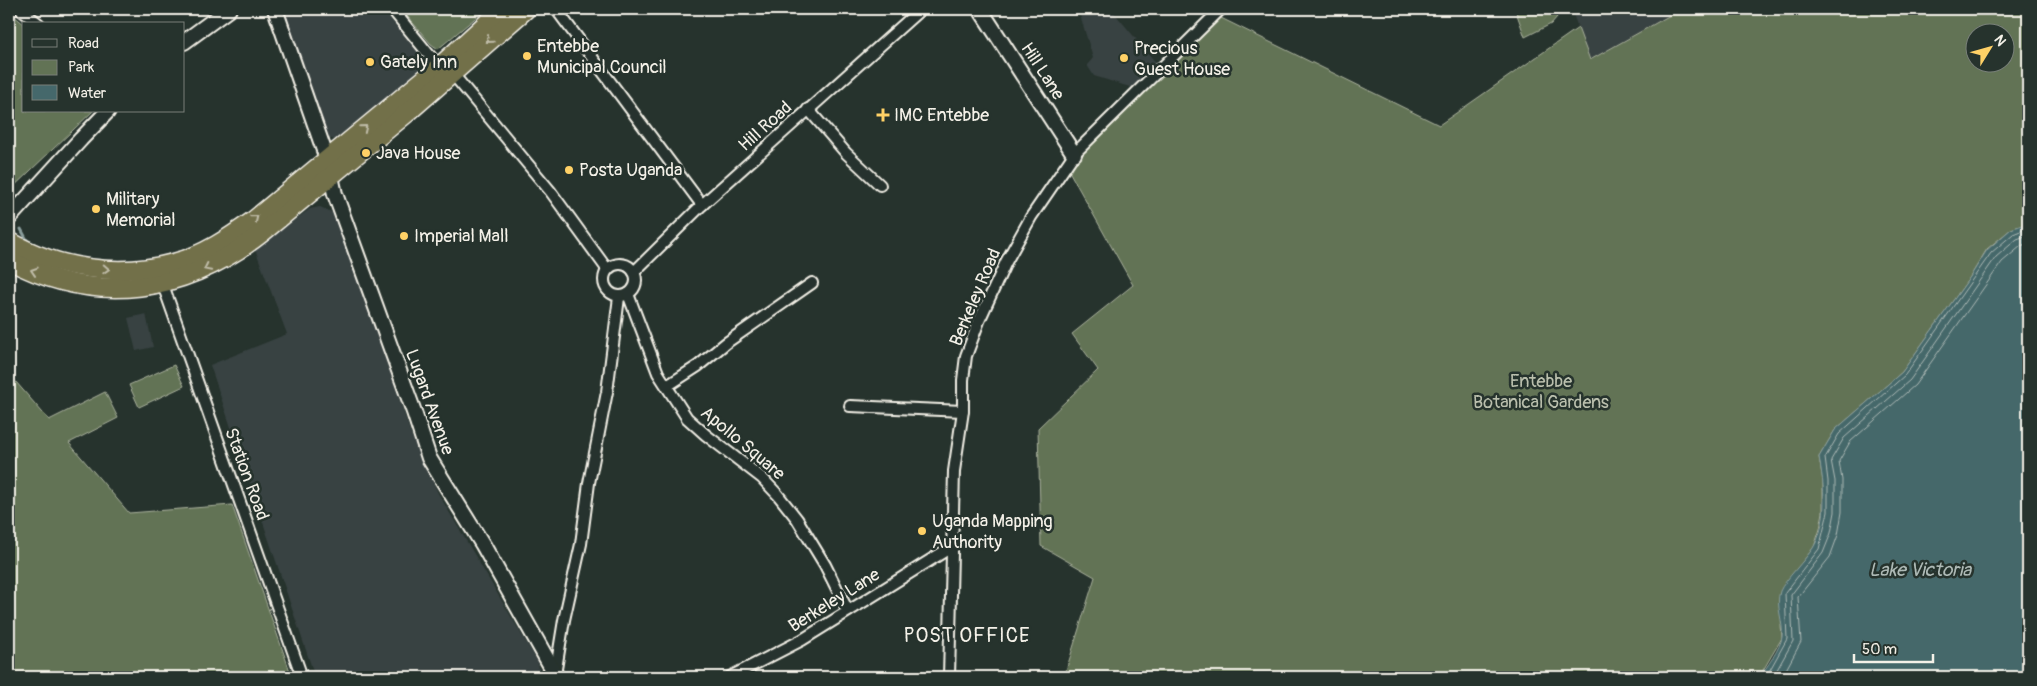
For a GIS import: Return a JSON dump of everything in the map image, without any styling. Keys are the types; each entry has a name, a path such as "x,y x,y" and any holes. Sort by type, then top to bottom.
{"highway":[{"path":"9,260 28,270 87,287 115,289 138,287 197,273 244,247 330,177 445,70 502,9"},
{"path":"9,241 26,250 80,267 109,270 150,268 176,263 204,251 228,238 327,159 526,9"}],"street":[{"path":"20,9 36,22"},
{"path":"185,41 229,9"},
{"path":"275,9 327,159"},
{"path":"392,9 551,192 607,269"},
{"path":"556,9 702,205"},
{"name":"Hill Road","path":"634,272 702,205 921,9"},
{"name":"Hill Lane","path":"980,9 1074,154"},
{"name":"Berkeley Road","path":"949,677 954,471 963,411 963,380 966,356 979,321 1006,262 1031,217 1074,154 1221,9"},
{"path":"808,109 846,153 880,185"},
{"path":"9,218 80,138 107,112"},
{"name":"Lugard Avenue","path":"327,159 330,177 429,458 483,545 556,676"},
{"path":"556,676 564,620 581,544 589,483 624,295 636,283 631,267 623,264 612,266 607,269 604,275 604,285 612,294 624,295"},
{"name":"Station Road","path":"162,282 302,677"},
{"path":"667,386 698,366 726,343 812,283"},
{"name":"Apollo Square","path":"624,295 658,373 687,418 706,436 762,478 778,495 797,519 825,565 848,611"},
{"path":"850,406 963,411"},
{"name":"Berkeley Lane","path":"730,677 802,640 952,546"}],"shaded area":[{"path":"279,9 382,9 421,55 422,69 336,140 328,138"},
{"path":"1087,9 1111,9 1157,64 1133,88 1094,76 1087,65 1093,58 1080,15"},
{"path":"1571,9 1681,9 1590,60"},
{"path":"320,207 338,215 411,434 438,493 538,662 540,677 315,677 210,365 287,334 255,249 310,209"},
{"path":"146,314 153,347 136,351 128,318"}],"green space":[{"path":"401,9 486,9 438,49 431,44"},
{"path":"1515,9 1555,9 1557,17 1551,24 1525,37"},
{"name":"Entebbe Botanical Gardens","path":"1681,9 2028,9 2028,223 2011,229 1987,249 1970,277 1902,372 1835,430 1819,457 1823,481 1823,512 1820,529 1814,547 1794,573 1781,625 1782,638 1759,677 1064,677 1095,577 1041,546 1038,428 1098,370 1072,334 1133,285 1065,164 1210,25 1221,18 1439,125 1578,28 1590,60"},
{"path":"9,12 22,22 22,112 92,112 9,191"},
{"path":"174,365 184,386 139,407 129,385"},
{"path":"9,374 49,420 105,392 118,418 69,443 129,513 232,505 292,677 9,677"}],"water":[{"name":"Lake Victoria","path":"2028,223 2028,677 1759,677 1773,658 1782,637 1778,602 1780,591 1813,548 1821,527 1824,491 1819,457 1835,430 1902,372 1987,250 2011,229"}],"waterway":[{"path":"21,229 27,240 34,244"}],"place":[{"name":"Entebbe Municipal Council","path":"527,56"},
{"name":"Precious Guest House","path":"1124,58"},
{"name":"Gately Inn","path":"370,62"},
{"name":"IMC Entebbe","path":"883,115"},
{"name":"Java House","path":"366,153"},
{"name":"Posta Uganda","path":"569,170"},
{"name":"Military Memorial","path":"96,209"},
{"name":"Imperial Mall","path":"404,236"},
{"name":"Uganda Mapping Authority","path":"922,531"}],"district":[{"name":"POST OFFICE","path":"967,635"}]}
